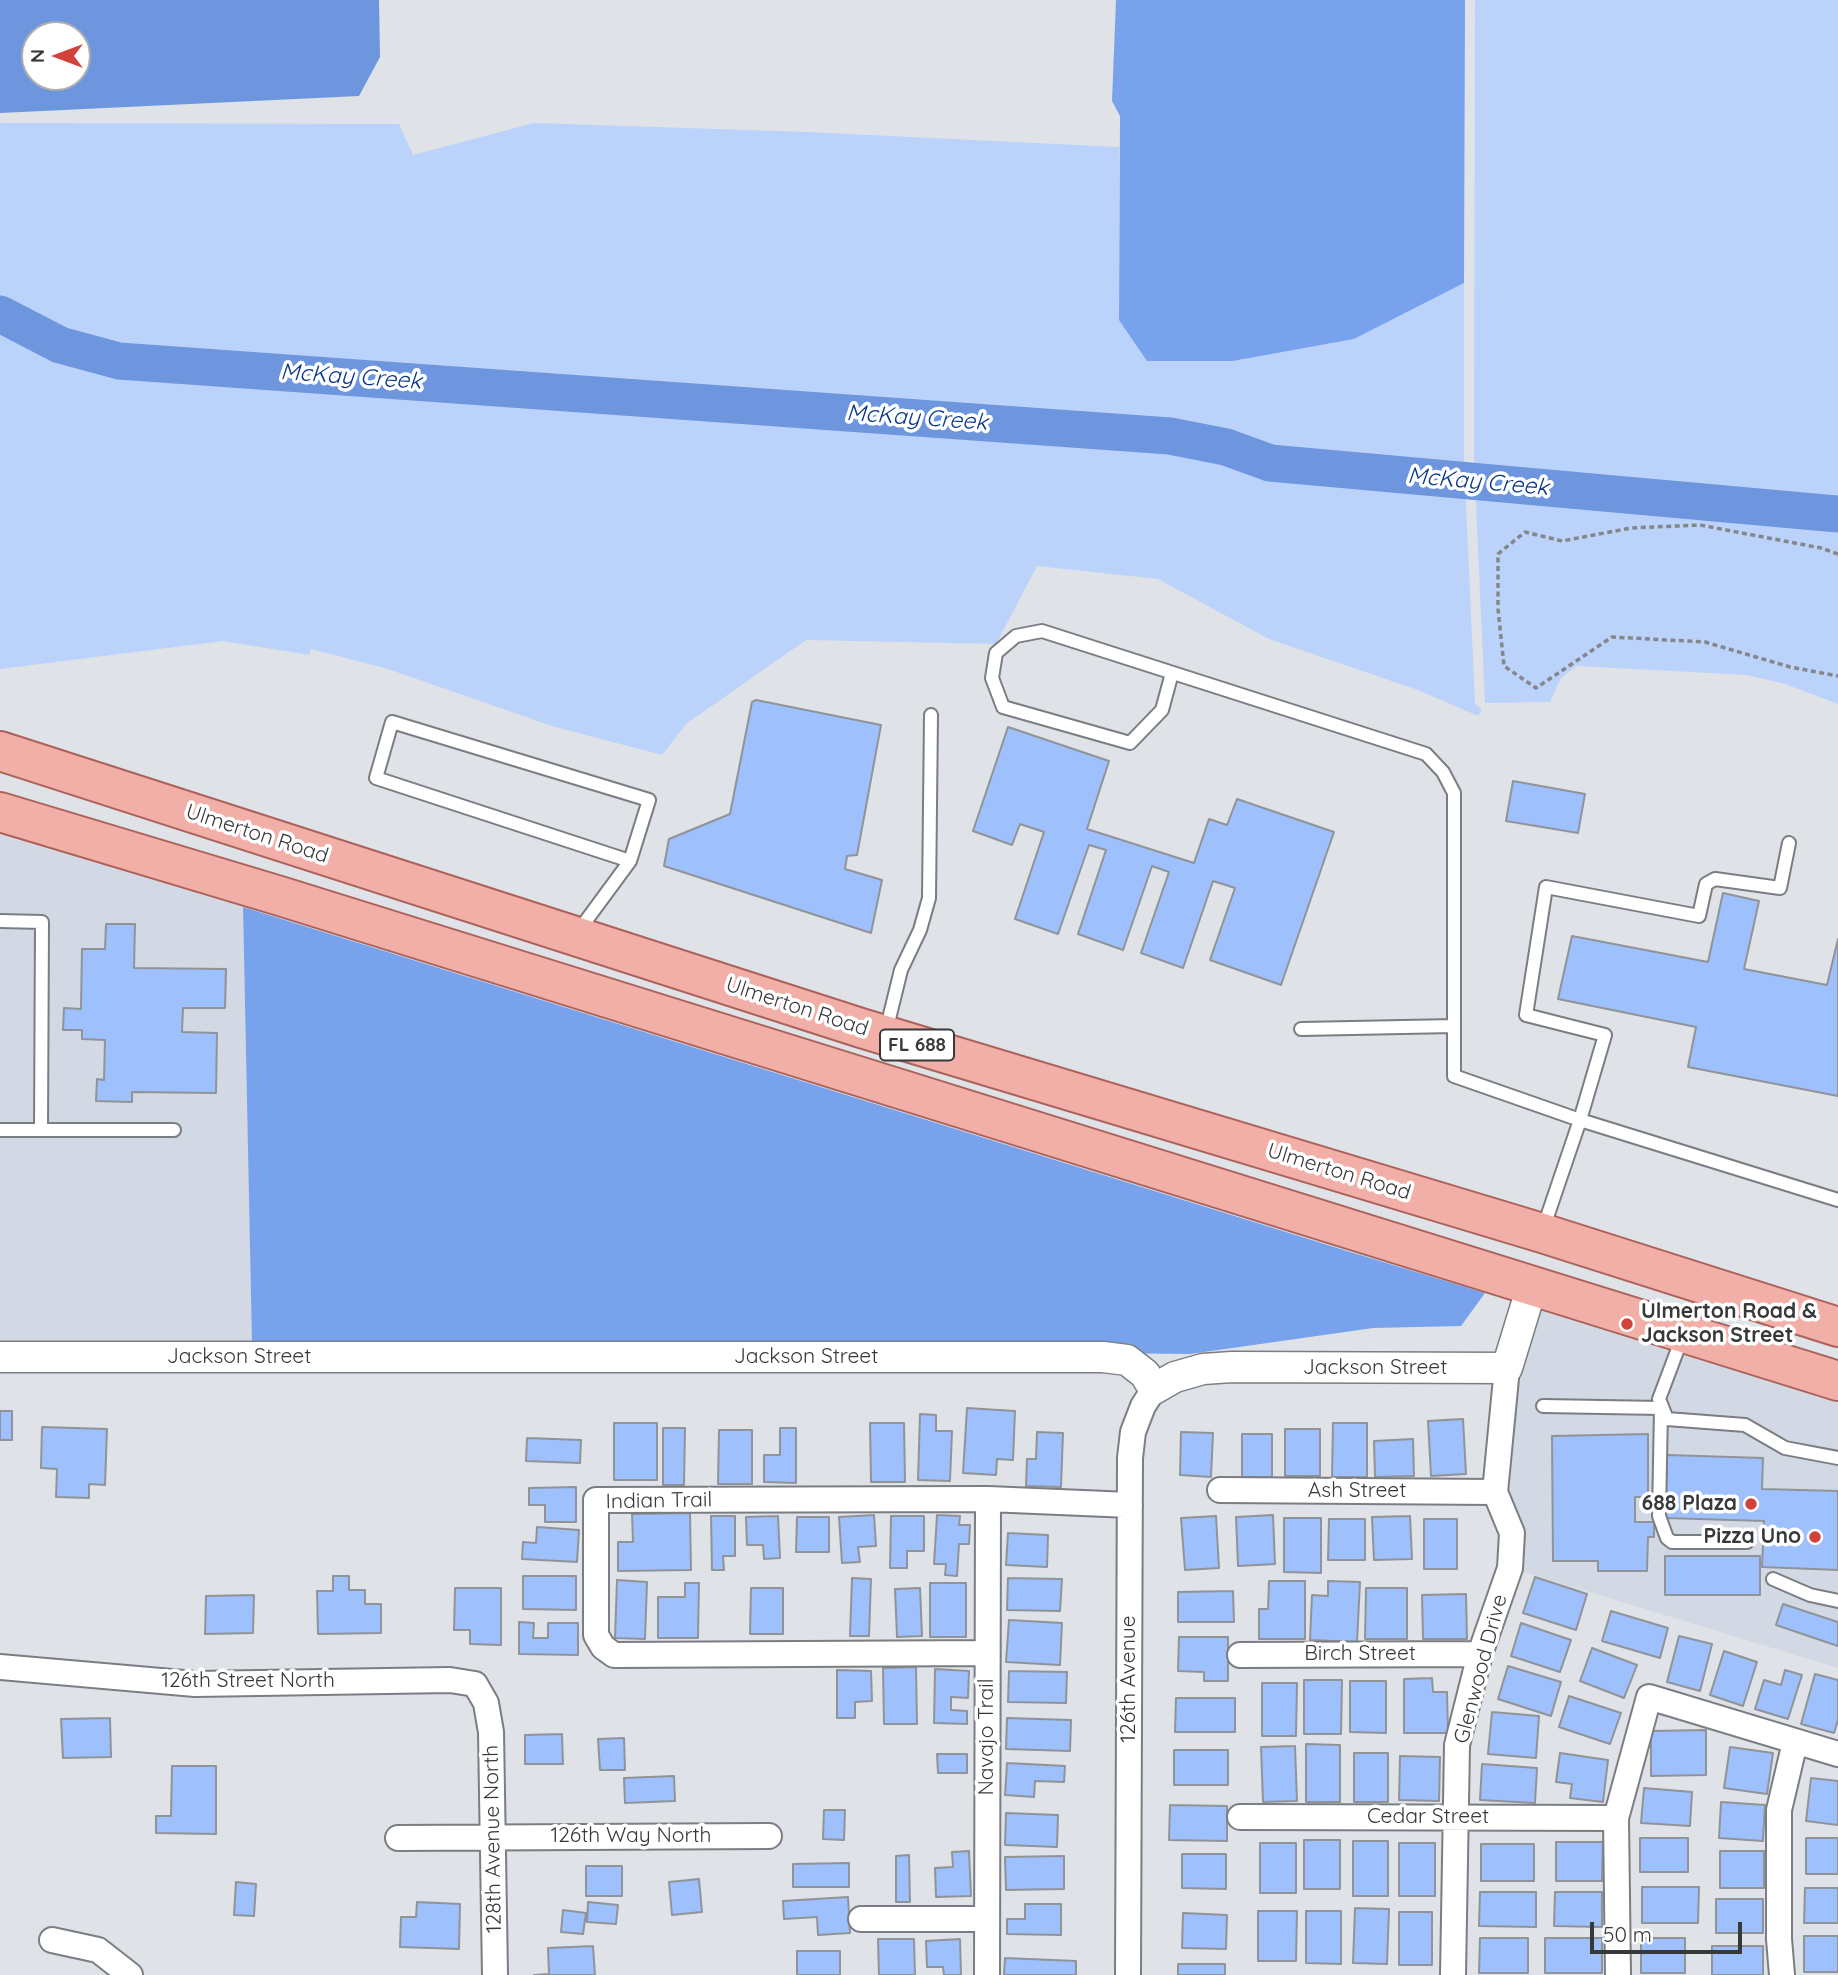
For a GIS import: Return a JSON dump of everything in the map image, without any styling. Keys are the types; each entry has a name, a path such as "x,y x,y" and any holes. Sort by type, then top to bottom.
{"main road":[{"name":"Ulmerton Road","path":"0,751 885,1035 1542,1233 1838,1327"},
{"name":"FL 688","path":"0,812 280,896 1838,1381"},
{"path":"280,896 351,893 555,952 575,936"},
{"path":"1128,1161 1217,1160 1490,1245 1525,1243 1542,1233"},
{"path":"1532,1286 1580,1275 1799,1342 1838,1334"}],"street":[{"path":"1507,1368 1532,1286"},
{"name":"Jackson Street","path":"0,1357 1103,1357 1127,1360 1144,1374 1154,1389 1175,1377 1203,1369 1231,1367 1507,1368"},
{"name":"Glenwood Drive","path":"1453,1975 1458,1817 1457,1745 1480,1654 1510,1568 1511,1532 1495,1492 1507,1368"},
{"name":"126th Avenue","path":"1128,1975 1130,1504 1133,1432 1143,1406 1154,1389"},
{"name":"Ash Street","path":"1220,1490 1495,1492"},
{"name":"Indian Trail","path":"987,1653 614,1655 603,1647 596,1635 596,1500 988,1499 1130,1504"},
{"name":"Navajo Trail","path":"987,1975 988,1499"},
{"name":"Birch Street","path":"1240,1655 1480,1654"},
{"name":"126th Street North","path":"0,1667 195,1684 450,1680 475,1684 486,1703"},
{"path":"1618,1975 1616,1818 1649,1697 1838,1754"},
{"name":"128th Avenue North","path":"486,1703 491,1732 495,1975"},
{"path":"1782,1975 1779,1939 1779,1810 1795,1742"},
{"name":"Cedar Street","path":"1240,1817 1616,1818"},
{"name":"126th Way North","path":"398,1838 769,1836"},
{"path":"860,1919 987,1919"},
{"path":"52,1940 98,1950 130,1975"}],"lane":[{"path":"1172,673 1162,710 1130,743 1003,707 992,678 996,653 1016,636 1042,631 1426,754 1443,772 1454,793 1454,1076 1580,1120 1838,1200"},
{"path":"885,1035 901,970 920,930 929,898 931,715"},
{"path":"575,936 630,860 649,800 392,722 376,778 630,860"},
{"path":"1542,1233 1605,1035 1526,1015 1546,887 1699,916 1706,884 1715,878 1780,888 1789,843"},
{"path":"0,921 42,922 41,1130"},
{"path":"1301,1029 1454,1026"},
{"path":"0,1130 174,1130"},
{"path":"1684,1333 1660,1399 1659,1516 1667,1538 1672,1542 1748,1542"},
{"path":"1543,1406 1661,1408"},
{"path":"1661,1408 1667,1419 1745,1425 1785,1448 1837,1455"},
{"path":"1773,1579 1811,1595 1838,1601"}],"path":[{"path":"1838,554 1821,548 1700,525 1631,528 1562,541 1525,532 1498,554 1498,609 1504,666 1536,688 1612,637 1705,642 1790,667 1838,676"}],"shaded area":[{"path":"0,0 379,0 380,57 359,96 0,113"},
{"path":"1116,0 1465,0 1464,283 1354,339 1233,361 1147,361 1119,320 1120,116 1112,101"},
{"path":"1475,0 1838,0 1838,704 1785,684 1747,675 1576,666 1561,678 1550,702 1485,703 1474,459"},
{"path":"0,123 399,124 413,155 534,123 807,132 1119,147 1119,320 1233,361 1354,339 1464,283 1464,459 1475,704 1482,710 1478,716 1418,690 1269,639 1158,579 1037,566 996,644 806,640 686,724 662,755 552,726 388,669 311,649 309,655 223,641 0,669"},
{"path":"0,835 243,907 252,1345 0,1342"},
{"path":"243,907 1485,1293 1461,1326 1373,1328 1190,1354 252,1345"},
{"path":"1541,1311 1838,1403 1838,1668 1521,1571 1507,1485 1519,1369 1533,1326"}],"building":[{"path":"756,700 881,725 857,855 847,856 845,869 882,880 871,933 664,866 669,839 730,814 752,702"},
{"path":"1008,727 1109,761 1087,829 1194,863 1209,819 1227,825 1237,799 1334,832 1281,985 1210,960 1235,888 1213,881 1183,968 1141,953 1169,872 1152,866 1123,950 1078,934 1106,850 1089,845 1058,934 1015,919 1044,832 1020,824 1012,845 973,831"},
{"path":"1513,781 1585,794 1578,833 1506,821"},
{"path":"1723,893 1759,901 1744,969 1827,985 1838,939 1838,1096 1688,1067 1696,1027 1558,999 1572,936 1708,962"},
{"path":"106,924 135,924 134,968 226,969 225,1008 183,1008 182,1032 217,1033 216,1093 132,1092 132,1102 96,1101 97,1079 104,1080 105,1040 82,1039 82,1030 63,1030 64,1008 81,1009 82,949 105,949"},
{"path":"967,1408 1015,1411 1013,1460 997,1459 996,1475 963,1473"},
{"path":"0,1411 12,1411 12,1440 0,1440"},
{"path":"920,1414 936,1415 936,1431 952,1431 950,1481 918,1480"},
{"path":"1463,1419 1466,1474 1431,1476 1428,1421"},
{"path":"614,1423 657,1423 657,1480 614,1480"},
{"path":"870,1423 904,1423 905,1482 871,1482"},
{"path":"1333,1423 1367,1423 1367,1477 1332,1477"},
{"path":"42,1427 107,1429 105,1485 89,1484 89,1498 56,1497 57,1469 41,1468"},
{"path":"663,1428 685,1428 684,1485 663,1485"},
{"path":"780,1428 796,1428 796,1483 764,1482 764,1455 780,1455"},
{"path":"1285,1429 1320,1429 1320,1476 1285,1476"},
{"path":"719,1430 752,1430 752,1484 718,1484"},
{"path":"1037,1432 1063,1433 1061,1487 1026,1486 1027,1459 1036,1459"},
{"path":"1181,1432 1213,1433 1211,1477 1180,1475"},
{"path":"1242,1434 1272,1434 1272,1477 1242,1477"},
{"path":"1648,1434 1648,1497 1635,1497 1635,1522 1654,1522 1654,1537 1648,1537 1647,1571 1598,1571 1598,1561 1553,1561 1552,1436"},
{"path":"527,1438 581,1440 580,1463 526,1461"},
{"path":"1413,1439 1414,1476 1375,1477 1374,1441"},
{"name":"688 Plaza","path":"1667,1455 1763,1458 1762,1489 1838,1491 1838,1570 1762,1567 1764,1521 1665,1518"},
{"path":"576,1487 576,1522 545,1522 545,1505 529,1505 529,1488"},
{"path":"690,1513 691,1570 618,1571 618,1542 633,1542 632,1514"},
{"path":"874,1515 876,1546 858,1547 860,1562 842,1563 839,1517"},
{"path":"937,1515 960,1516 959,1525 970,1525 969,1544 959,1544 957,1576 945,1575 946,1564 934,1564"},
{"path":"1273,1515 1275,1564 1238,1566 1236,1517"},
{"path":"711,1516 735,1516 735,1556 723,1556 724,1570 712,1570"},
{"path":"778,1516 780,1558 764,1559 763,1545 747,1545 746,1517"},
{"path":"891,1516 924,1516 924,1551 907,1551 907,1568 890,1568"},
{"path":"1216,1516 1219,1568 1185,1570 1181,1518"},
{"path":"1410,1516 1412,1559 1374,1560 1372,1517"},
{"path":"797,1517 829,1517 829,1552 796,1552"},
{"path":"1284,1518 1321,1518 1321,1573 1284,1572"},
{"path":"1329,1519 1365,1519 1365,1560 1328,1560"},
{"path":"1424,1519 1457,1519 1457,1569 1424,1569"},
{"path":"537,1527 579,1530 577,1562 522,1559 523,1542 536,1543"},
{"path":"1008,1533 1048,1535 1047,1567 1006,1565"},
{"path":"1665,1556 1760,1556 1760,1595 1665,1595"},
{"path":"333,1576 349,1576 349,1590 365,1590 365,1604 381,1604 381,1633 318,1634 317,1591 333,1591"},
{"path":"523,1576 576,1576 576,1610 523,1609"},
{"path":"1535,1577 1587,1594 1576,1630 1523,1613"},
{"path":"852,1578 871,1579 869,1636 850,1636"},
{"path":"1008,1578 1062,1579 1060,1611 1007,1610"},
{"path":"617,1580 647,1582 645,1639 615,1638"},
{"path":"1269,1581 1305,1581 1305,1639 1259,1639 1259,1609 1268,1609"},
{"path":"1328,1581 1360,1582 1357,1642 1310,1640 1312,1595 1328,1596"},
{"path":"685,1583 699,1583 698,1638 658,1638 658,1597 685,1597"},
{"path":"930,1583 966,1583 966,1637 930,1637"},
{"path":"455,1588 501,1588 501,1645 470,1644 470,1630 454,1630"},
{"path":"751,1588 783,1588 783,1634 750,1634"},
{"path":"920,1588 922,1636 897,1637 895,1589"},
{"path":"1366,1588 1407,1588 1407,1639 1365,1639"},
{"path":"1233,1591 1234,1622 1178,1622 1178,1592"},
{"path":"1466,1594 1467,1639 1423,1639 1422,1595"},
{"path":"254,1595 253,1633 205,1634 206,1596"},
{"path":"1783,1604 1838,1622 1838,1646 1776,1625"},
{"path":"1611,1611 1668,1628 1660,1658 1602,1641"},
{"path":"1009,1620 1062,1623 1060,1665 1006,1662"},
{"path":"519,1622 534,1623 533,1638 548,1638 548,1623 578,1623 578,1655 519,1654"},
{"path":"1521,1623 1571,1640 1560,1672 1511,1656"},
{"path":"1679,1636 1712,1644 1700,1691 1667,1682"},
{"path":"1179,1637 1228,1637 1228,1681 1204,1681 1204,1672 1178,1671"},
{"path":"1592,1648 1637,1665 1624,1698 1580,1681"},
{"path":"1724,1651 1757,1662 1743,1706 1710,1695"},
{"path":"1508,1666 1561,1682 1551,1716 1498,1699"},
{"path":"916,1667 917,1724 884,1724 883,1668"},
{"path":"935,1669 969,1671 968,1698 951,1697 951,1710 967,1711 967,1724 934,1723"},
{"path":"837,1670 871,1671 872,1701 855,1702 855,1718 837,1718"},
{"path":"1785,1670 1802,1675 1788,1719 1755,1709 1764,1680 1781,1685"},
{"path":"1009,1671 1067,1672 1066,1703 1008,1702"},
{"path":"1815,1674 1838,1680 1838,1720 1834,1733 1801,1724"},
{"path":"1432,1678 1433,1692 1447,1692 1448,1733 1404,1733 1404,1679"},
{"path":"1304,1680 1342,1680 1341,1734 1304,1734"},
{"path":"1350,1681 1386,1681 1386,1733 1350,1732"},
{"path":"1262,1683 1297,1683 1296,1736 1262,1736"},
{"path":"1569,1696 1621,1713 1610,1744 1559,1727"},
{"path":"1176,1698 1235,1698 1235,1732 1175,1732"},
{"path":"1492,1712 1539,1716 1536,1758 1488,1754"},
{"path":"110,1718 111,1757 63,1758 61,1719"},
{"path":"1007,1718 1071,1720 1070,1751 1006,1749"},
{"path":"1706,1730 1706,1775 1651,1776 1651,1731"},
{"path":"562,1734 563,1764 525,1764 525,1735"},
{"path":"624,1738 625,1770 600,1770 598,1739"},
{"path":"1306,1744 1340,1745 1340,1802 1306,1802"},
{"path":"1295,1746 1297,1801 1263,1802 1261,1747"},
{"path":"1730,1747 1773,1753 1767,1794 1724,1788"},
{"path":"1174,1750 1228,1750 1228,1785 1174,1785"},
{"path":"1354,1753 1388,1753 1388,1802 1354,1802"},
{"path":"1560,1753 1608,1760 1603,1802 1570,1798 1572,1784 1556,1782"},
{"path":"937,1754 967,1754 967,1773 938,1773"},
{"path":"1400,1756 1440,1757 1439,1801 1399,1800"},
{"path":"1007,1763 1065,1766 1064,1782 1035,1781 1034,1797 1005,1795"},
{"path":"1482,1764 1537,1768 1535,1803 1480,1800"},
{"path":"172,1766 216,1766 216,1834 156,1833 156,1816 171,1816"},
{"path":"674,1776 675,1801 625,1803 624,1778"},
{"path":"1811,1778 1838,1781 1838,1825 1806,1821"},
{"path":"1644,1788 1692,1792 1690,1826 1641,1823"},
{"path":"1721,1802 1765,1805 1763,1841 1719,1838"},
{"path":"1170,1805 1227,1806 1227,1841 1169,1840"},
{"path":"824,1810 845,1810 844,1840 823,1839"},
{"path":"1006,1813 1058,1815 1057,1847 1005,1845"},
{"path":"1640,1838 1688,1838 1688,1872 1640,1872"},
{"path":"1806,1838 1838,1838 1838,1874 1806,1874"},
{"path":"1304,1840 1340,1840 1340,1889 1304,1889"},
{"path":"1353,1841 1388,1841 1388,1896 1353,1896"},
{"path":"1556,1842 1603,1842 1602,1881 1556,1881"},
{"path":"1260,1843 1296,1843 1296,1893 1260,1893"},
{"path":"1399,1843 1435,1843 1435,1896 1399,1896"},
{"path":"1481,1844 1534,1844 1534,1881 1481,1881"},
{"path":"969,1851 971,1896 936,1897 935,1868 953,1867 952,1852"},
{"path":"1720,1851 1764,1851 1764,1888 1720,1888"},
{"path":"1182,1854 1226,1854 1226,1889 1182,1888"},
{"path":"909,1855 910,1902 896,1902 896,1856"},
{"path":"1064,1856 1064,1889 1006,1890 1005,1857"},
{"path":"849,1863 849,1887 793,1887 793,1864"},
{"path":"586,1866 622,1866 622,1896 586,1896"},
{"path":"699,1879 702,1912 672,1915 669,1882"},
{"path":"236,1882 256,1884 254,1916 234,1915"},
{"path":"1642,1887 1699,1887 1698,1923 1642,1923"},
{"path":"1805,1888 1838,1888 1838,1923 1804,1923"},
{"path":"1480,1892 1536,1892 1536,1927 1479,1926"},
{"path":"1555,1892 1602,1892 1602,1927 1554,1926"},
{"path":"848,1897 850,1933 818,1935 817,1917 784,1919 783,1901"},
{"path":"1716,1899 1763,1899 1763,1933 1716,1933"},
{"path":"417,1902 460,1904 459,1949 400,1947 401,1917 416,1917"},
{"path":"588,1902 618,1905 616,1924 587,1922"},
{"path":"1025,1904 1061,1904 1061,1935 1007,1934 1007,1919 1025,1919"},
{"path":"1355,1908 1389,1909 1387,1964 1353,1963"},
{"path":"563,1910 586,1913 583,1934 561,1932"},
{"path":"1258,1911 1297,1911 1296,1961 1258,1961"},
{"path":"1306,1911 1341,1911 1341,1964 1306,1963"},
{"path":"1399,1912 1432,1912 1432,1965 1399,1965"},
{"path":"1183,1913 1227,1915 1226,1949 1182,1948"},
{"path":"1804,1936 1838,1936 1838,1972 1804,1972"},
{"path":"1480,1938 1528,1938 1528,1973 1479,1973"},
{"path":"1545,1938 1602,1938 1602,1973 1545,1973"},
{"path":"1641,1938 1685,1938 1685,1973 1641,1973"},
{"path":"878,1939 914,1939 915,1975 879,1975"},
{"path":"960,1939 961,1975 944,1975 943,1967 927,1967 926,1941"},
{"path":"593,1946 595,1975 534,1975 549,1974 548,1948"},
{"path":"1712,1946 1763,1946 1763,1975 1712,1975"},
{"path":"797,1951 840,1951 840,1975 797,1975"},
{"path":"1005,1958 1076,1961 1076,1975 1004,1975"},
{"path":"1178,1964 1225,1964 1225,1975 1178,1975"}],"waterway":[{"name":"McKay Creek","path":"0,314 60,345 119,361 1170,436 1226,447 1270,463 1838,514"}],"place":[{"name":"Ulmerton Road & Jackson Street","path":"1627,1324"},
{"name":"688 Plaza","path":"1751,1504"},
{"name":"Pizza Uno","path":"1815,1537"}]}
